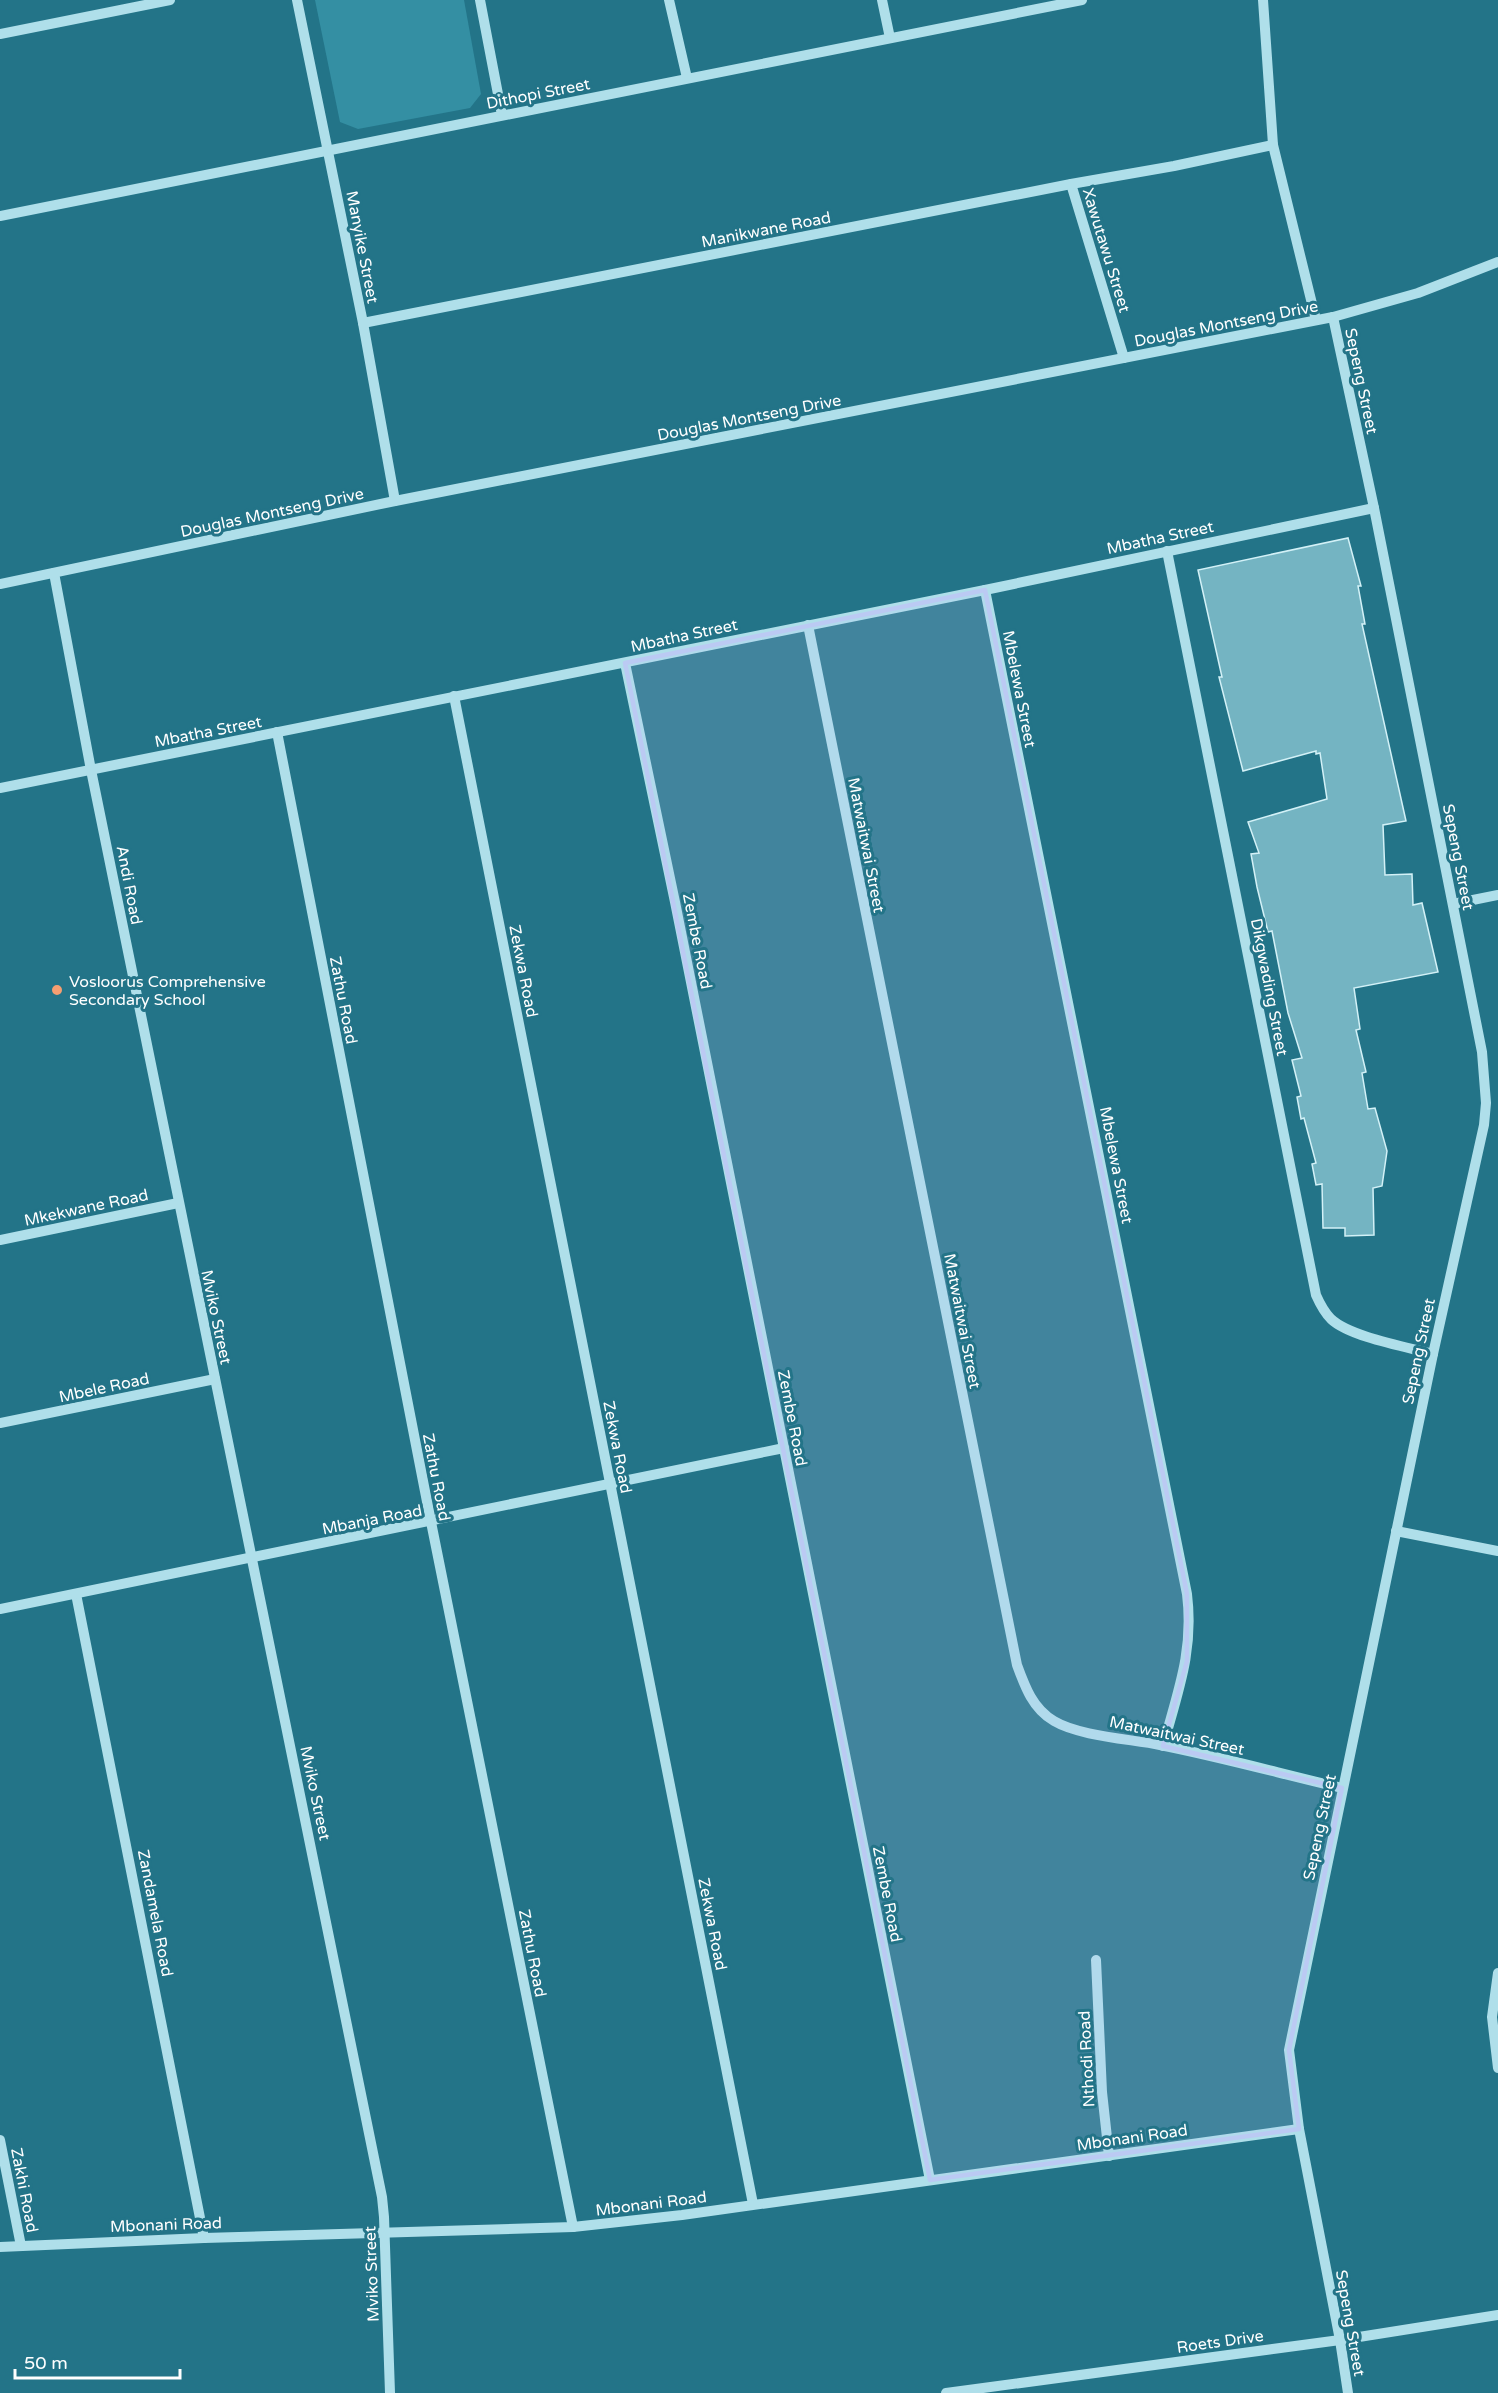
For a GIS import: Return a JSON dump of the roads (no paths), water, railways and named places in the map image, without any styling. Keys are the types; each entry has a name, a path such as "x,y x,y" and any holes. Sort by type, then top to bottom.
{"street":[{"path":"0,34 113,6 170,0"},
{"name":"Manyike Street","path":"297,0 363,323 395,501"},
{"path":"480,0 501,115"},
{"path":"669,0 687,78"},
{"path":"882,0 890,38"},
{"name":"Dithopi Street","path":"0,216 1082,0"},
{"path":"1263,0 1273,145 1316,320"},
{"name":"Manikwane Road","path":"363,323 1273,145"},
{"name":"Xawutawu Street","path":"1071,184 1124,358"},
{"name":"Douglas Montseng Drive","path":"0,584 395,501 1333,317 1418,293 1498,262"},
{"name":"Sepeng Street","path":"1333,317 1374,508 1453,903 1482,1052 1486,1103 1484,1125 1433,1354 1289,2050 1299,2129 1340,2340 1348,2393"},
{"name":"Mbatha Street","path":"0,788 985,590 1374,508"},
{"name":"Dikgwading Street","path":"1167,551 1316,1295 1327,1314 1338,1324 1366,1335 1433,1354"},
{"name":"Andi Road","path":"54,573 178,1203"},
{"name":"Mbelewa Street","path":"985,590 1187,1594 1190,1621 1187,1661 1163,1746"},
{"name":"Matwaitwai Street","path":"808,625 1017,1665 1034,1704 1043,1714 1070,1728 1163,1746 1342,1788"},
{"name":"Zembe Road","path":"625,663 675,902 930,2180"},
{"name":"Zekwa Road","path":"454,696 753,2204"},
{"name":"Zathu Road","path":"277,732 430,1522 573,2227"},
{"path":"1453,903 1498,895"},
{"name":"Mkekwane Road","path":"0,1240 178,1203"},
{"name":"Mviko Street","path":"178,1203 384,2208 390,2393"},
{"name":"Mbele Road","path":"0,1424 215,1379"},
{"name":"Mbanja Road","path":"0,1609 784,1448"},
{"path":"1396,1531 1498,1551"},
{"name":"Zandamela Road","path":"75,1594 204,2238"},
{"name":"Nthodi Road","path":"1096,1960 1102,2092 1109,2156"},
{"path":"1498,1973 1492,2017 1498,2068"},
{"name":"Mbonani Road","path":"0,2247 204,2238 573,2227 682,2215 1299,2129"},
{"name":"Zakhi Road","path":"0,2140 21,2246"},
{"name":"Roets Drive","path":"946,2393 1340,2340 1498,2315"}],"place":[{"name":"Vosloorus Comprehensive Secondary School","path":"57,990"}]}
